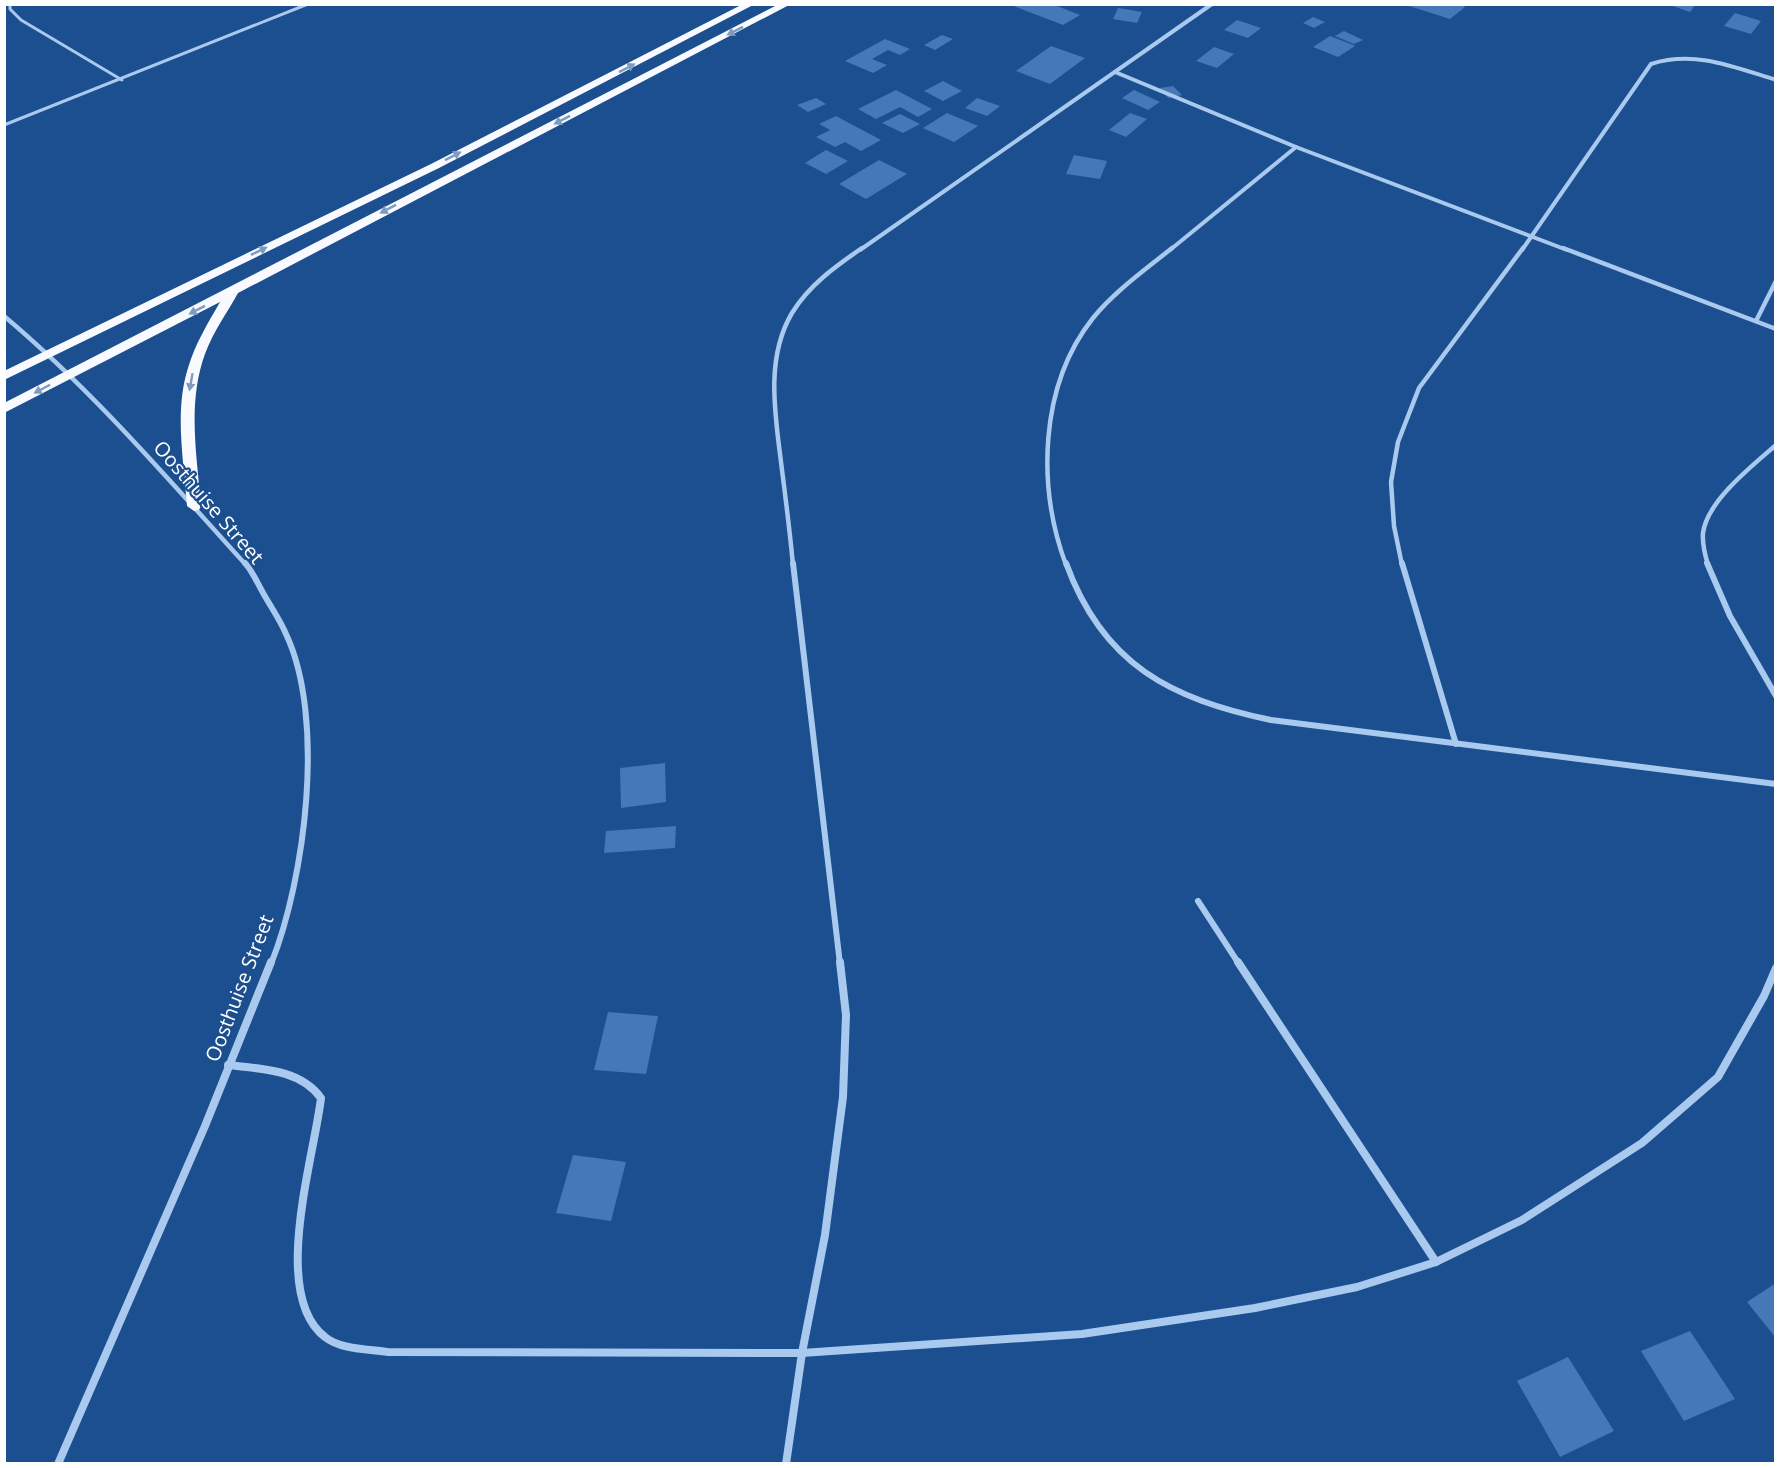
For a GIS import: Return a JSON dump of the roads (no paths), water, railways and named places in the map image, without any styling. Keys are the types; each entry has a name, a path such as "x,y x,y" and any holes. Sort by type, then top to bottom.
{"highway":[{"path":"4,376 435,166 751,4"},
{"path":"4,409 787,4"},
{"path":"194,506 189,433 190,385 198,353 233,291"}],"street":[{"path":"786,1464 802,1353 825,1236 843,1097 846,1015 774,399 778,344 799,300 832,269 1212,4"},
{"path":"1456,744 1404,574 1394,526 1391,482 1398,442 1419,388 1532,236 1651,64 1665,58 1692,58 1776,80"},
{"path":"1115,72 1296,147 1776,329"},
{"path":"1296,147 1111,298 1085,328 1059,389 1049,429 1051,506 1064,555 1079,596 1099,627 1138,669 1169,687 1225,711 1271,720 1776,784"},
{"path":"1756,321 1776,281"},
{"name":"Oosthuise Street","path":"4,316 70,374 248,567 287,635 298,675 309,735 307,799 295,877 276,951 205,1126 58,1464"},
{"path":"1776,444 1736,480 1710,513 1702,532 1704,554 1714,580 1747,646 1776,696"},
{"path":"1198,901 1436,1262"},
{"path":"228,1065 294,1076 312,1085 321,1098 298,1241 297,1274 300,1300 310,1323 326,1338 352,1346 388,1352 802,1353 1082,1335 1255,1308 1357,1287 1436,1262 1522,1220 1642,1143 1718,1077 1764,996 1776,968"}],"lane":[{"path":"10,4 10,9 21,20 122,80"},
{"path":"4,125 122,80 308,4"}]}
